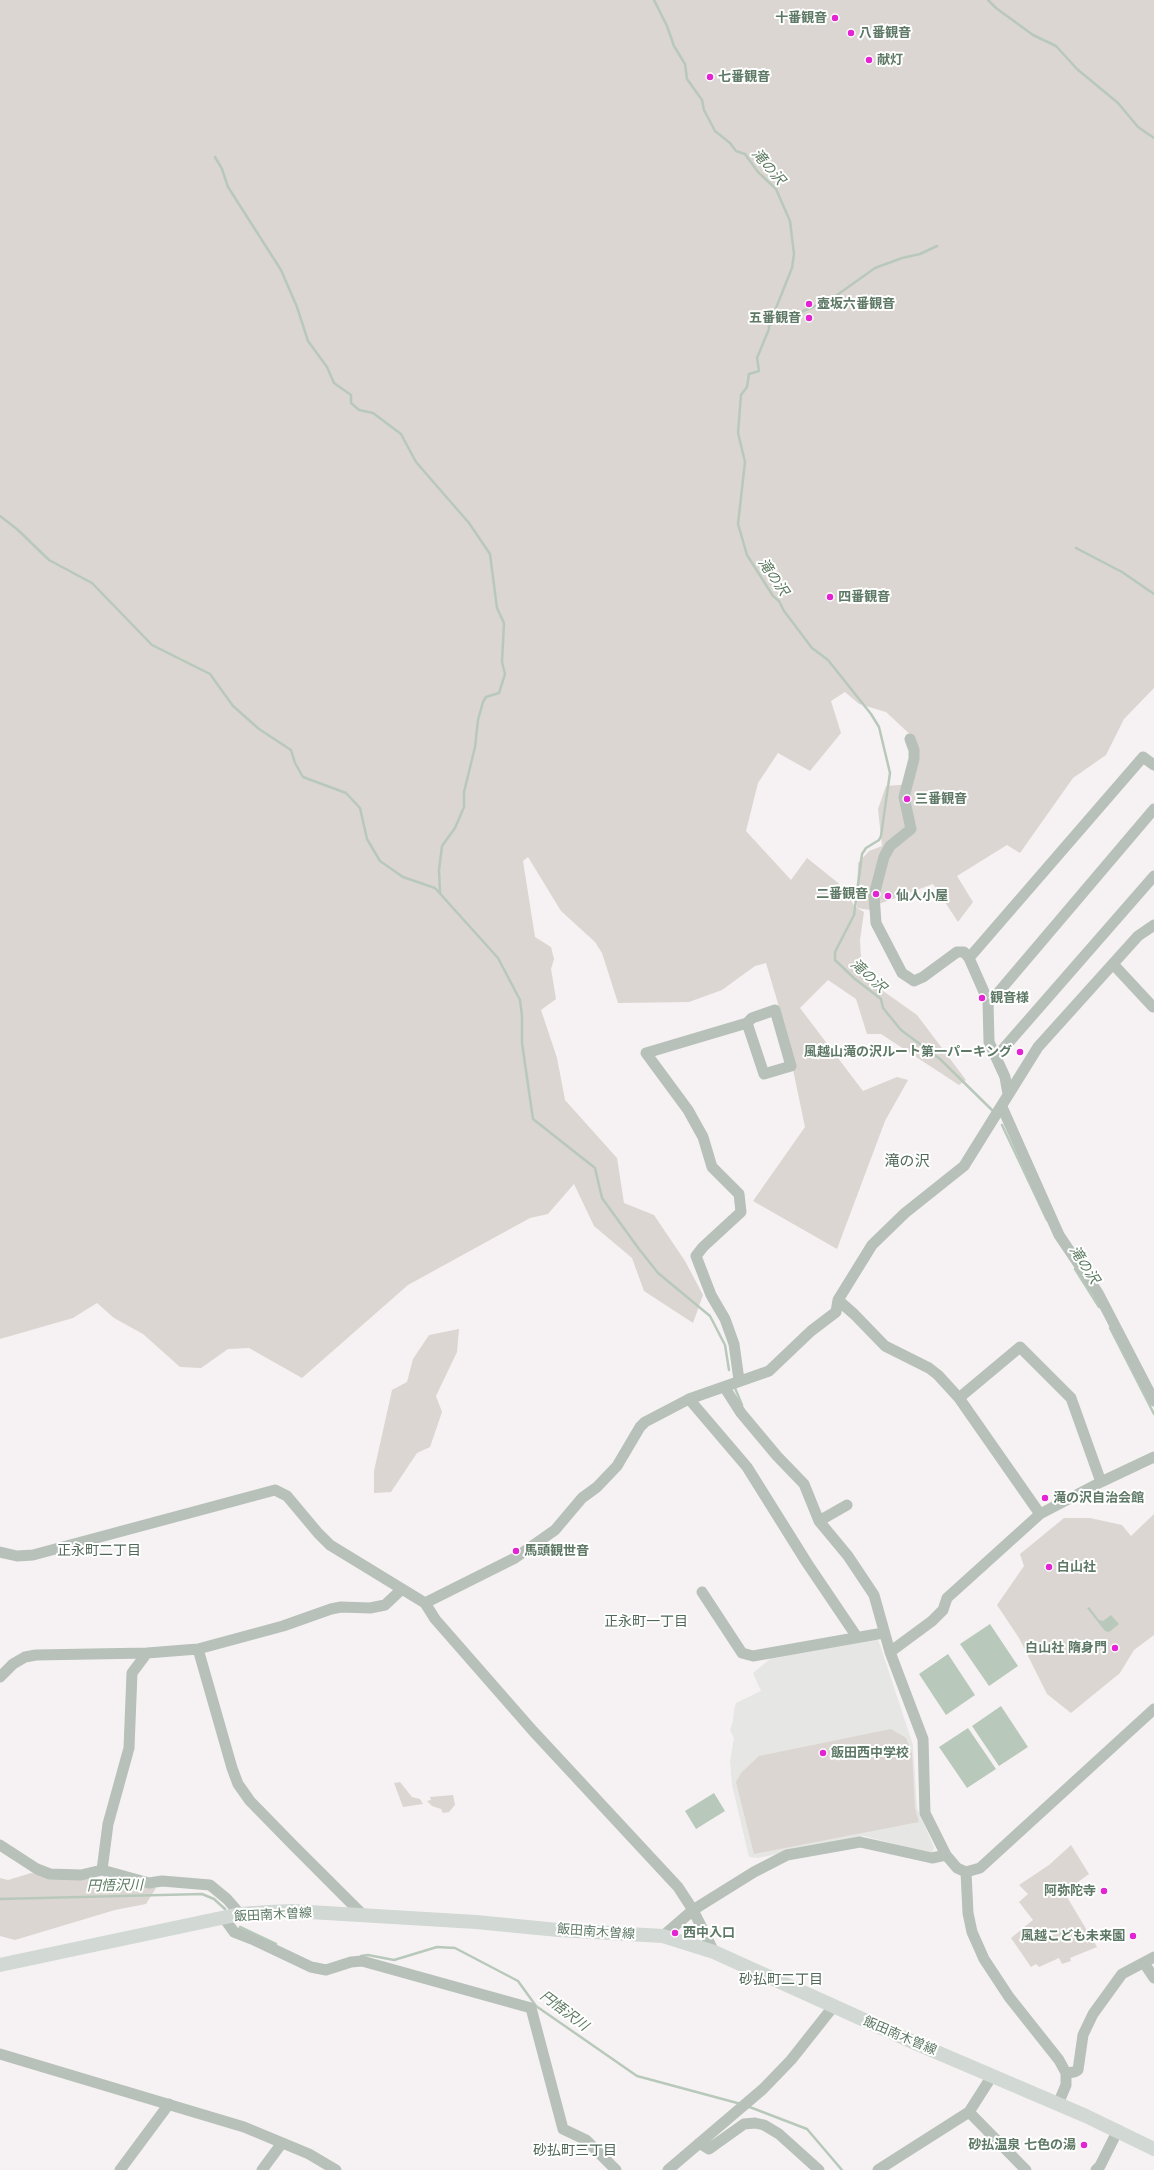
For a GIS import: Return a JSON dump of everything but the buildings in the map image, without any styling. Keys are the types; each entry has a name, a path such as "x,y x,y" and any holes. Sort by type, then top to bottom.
{"main road":[{"name":"飯田南木曽線","path":"0,1965 240,1914 293,1911 663,1936 714,1952 833,2007 1153,2145"}],"street":[{"path":"910,739 914,750 914,759 904,797 910,829 890,846 882,862 874,895 876,923 902,974 914,981 923,977 957,952 964,952 970,958 988,1001 989,1042 1005,1077 1008,1094"},
{"path":"970,958 1143,757 1154,765"},
{"path":"988,1001 997,994 1154,809"},
{"path":"996,1057 1154,876"},
{"path":"425,1604 515,1558 555,1530 582,1498 597,1487 617,1466 640,1427 666,1410 689,1399 725,1388 739,1380 769,1371 811,1331 836,1312 838,1300 872,1245 905,1213 964,1166 1038,1047 1138,936 1154,925"},
{"path":"1113,964 1153,1007"},
{"path":"739,1380 734,1344 725,1318 711,1295 696,1256 702,1247 741,1212 739,1194 712,1167 703,1137 688,1110 646,1053 747,1024 752,1018 776,1010 791,1066 764,1074 747,1024"},
{"path":"1002,1107 1059,1235 1098,1293 1154,1402"},
{"path":"838,1300 885,1346 929,1368 938,1375 959,1398 1040,1514"},
{"path":"959,1398 1020,1347 1071,1398 1101,1482"},
{"path":"725,1388 741,1413 777,1456 804,1484 813,1511 819,1521 848,1556 874,1595 883,1632 923,1739 925,1813 946,1855 957,1868 966,1872 980,1868 1154,1709"},
{"path":"689,1399 747,1467 807,1563 857,1637"},
{"path":"890,1652 932,1621 943,1610 947,1598 952,1593 1040,1514 1101,1482 1154,1457"},
{"path":"0,1552 17,1556 33,1555 275,1490 287,1496 330,1545 425,1604 435,1619 533,1731 678,1888 693,1910 714,1952"},
{"path":"819,1521 847,1505"},
{"path":"0,1677 13,1664 25,1657 36,1655 147,1653 198,1649 283,1626 331,1609 342,1607 370,1608 385,1605 402,1589"},
{"path":"702,1592 742,1653 753,1656 883,1632"},
{"path":"198,1649 238,1784 250,1801 363,1916"},
{"path":"102,1870 108,1824 129,1748 132,1672 147,1653"},
{"path":"663,1936 693,1910 754,1872 787,1855 860,1842 932,1858 946,1855"},
{"path":"0,1845 27,1863 50,1874 81,1875 102,1870 149,1883 162,1881 210,1885 227,1899 240,1914"},
{"path":"966,1872 968,1913 972,1932 984,1959 1009,1997 1059,2060 1066,2073 1066,2085 1058,2104"},
{"path":"224,1918 234,1932 311,1967 326,1970 351,1962 362,1961 530,2008 564,2129 586,2140 616,2170"},
{"path":"1066,2073 1078,2070 1083,2035 1093,2014 1122,1974 1154,1957"},
{"path":"1144,1963 1154,1978"},
{"path":"668,2170 747,2103 791,2060 833,2007"},
{"path":"0,2054 244,2127 308,2154 336,2170"},
{"path":"878,2170 969,2112 992,2076"},
{"path":"120,2170 170,2104"},
{"path":"969,2112 1026,2170"},
{"path":"699,2143 710,2149 744,2124 755,2123 764,2125 779,2134 819,2170"},
{"path":"1096,2170 1100,2166 1118,2130"},
{"path":"262,2170 282,2143"}],"shaded area":[{"path":"0,0 1154,0 1154,688 1124,719 1106,755 1073,778 1020,853 1007,845 957,876 973,902 958,922 933,884 879,904 870,910 857,908 858,863 869,851 882,846 878,809 886,786 913,784 916,740 886,712 859,704 845,692 831,701 841,733 810,771 778,753 758,783 746,831 791,880 807,858 842,886 855,907 864,912 860,940 862,976 917,1015 966,1080 959,1085 881,1034 867,1034 856,999 828,980 800,1008 863,1091 897,1077 908,1080 885,1121 837,1249 753,1201 805,1127 782,1017 766,963 755,966 722,990 689,1002 618,1003 602,953 595,942 561,911 528,857 523,861 535,937 551,947 554,959 551,969 556,999 541,1010 557,1058 565,1100 617,1158 624,1203 654,1215 685,1261 703,1295 693,1323 644,1291 632,1258 594,1226 574,1184 548,1214 530,1218 408,1285 302,1378 249,1348 228,1349 201,1368 180,1367 143,1334 114,1318 97,1303 73,1318 0,1339"},
{"path":"459,1329 457,1352 436,1396 442,1412 430,1447 417,1453 391,1492 374,1493 374,1471 392,1390 407,1382 413,1359 429,1335"},
{"path":"1154,1514 1154,1635 1134,1650 1120,1673 1071,1713 1047,1694 1019,1638 997,1605 1024,1566 1020,1554 1064,1518 1090,1518 1122,1525 1131,1536"},
{"path":"1089,1607 1099,1620 1103,1621 1111,1615 1119,1624 1109,1632 1105,1631 1087,1608"},
{"path":"990,1624 1018,1666 989,1686 960,1644"},
{"name":"飯田西中学校","path":"878,1639 913,1745 917,1808 934,1847 932,1854 864,1836 758,1858 749,1857 732,1785 730,1761 734,1738 730,1730 736,1703 761,1691 753,1673 775,1655"},
{"path":"948,1654 975,1695 946,1715 919,1674"},
{"path":"1001,1706 1028,1747 999,1766 972,1726"},
{"path":"968,1728 996,1769 967,1788 939,1747"},
{"path":"891,1729 906,1738 912,1753 915,1808 919,1822 754,1854 736,1782 741,1773 759,1756"},
{"path":"400,1782 412,1797 420,1799 423,1804 403,1807 394,1783"},
{"path":"714,1793 725,1811 696,1829 685,1811"},
{"path":"453,1795 455,1805 449,1812 443,1813 441,1809 432,1806 427,1801 431,1800 430,1797"},
{"path":"1071,1845 1089,1874 1064,1892 1097,1947 1070,1958 1071,1961 1062,1964 1059,1958 1039,1967 1036,1964 1031,1967 1011,1938 1033,1920 1019,1902 1028,1894 1019,1885 1049,1865"},
{"path":"31,1873 57,1877 92,1877 156,1888 146,1904 115,1910 15,1940 0,1936 0,1878 8,1880"}],"waterway":[{"name":"滝の沢","path":"654,0 667,26 674,46 685,64 687,79 702,100 704,110 715,131 730,143 736,151 745,154 758,172 776,189 790,221 794,254 792,268 774,313 769,320 769,329 757,358 759,371 749,374 747,387 741,395 738,433 745,462 738,524 747,555 773,596 779,601 784,611 812,648 828,660 871,714 879,727 890,773 881,836 879,840 866,848 862,854 854,915 835,952 835,960 855,979 881,999 883,1008 901,1030 940,1059 993,1111"},
{"path":"988,0 996,8 1033,35 1056,46 1077,69 1118,103 1138,127 1154,138"},
{"path":"215,157 222,169 228,187 281,270 297,307 308,341 327,367 334,383 351,395 351,403 359,410 373,413 401,434 416,462 469,523 490,554 497,608 504,623 502,662 505,674 499,693 486,697 483,702 478,720 475,747 464,792 464,807 455,828 442,846 439,870 440,893"},
{"path":"769,325 830,300 875,268 902,258 920,254 937,246"},
{"path":"0,516 18,530 49,560 92,583 152,645 210,674 233,706 259,729 291,750 295,763 303,777 346,793 360,808 367,839 380,861 403,877 435,888 498,958 520,1000 522,1016 522,1043 533,1119 595,1168 602,1198 639,1249 658,1273 710,1316 725,1345 729,1370"},
{"path":"1076,548 1122,572 1154,594"},
{"name":"滝の沢","path":"1002,1125 1047,1220"},
{"name":"滝の沢","path":"1075,1269 1099,1307"},
{"name":"滝の沢","path":"1110,1328 1154,1414"},
{"path":"735,1388 742,1405"},
{"name":"円悟沢川","path":"0,1899 202,1894 214,1899 225,1909"},
{"name":"円悟沢川","path":"240,1927 276,1944"},
{"name":"円悟沢川","path":"361,1956 368,1955 394,1960 437,1947 455,1948 518,1981 536,2006 637,2076 741,2104"},
{"name":"円悟沢川","path":"747,2106 807,2129 842,2170"}],"place":[{"name":"十番観音","path":"835,18"},
{"name":"八番観音","path":"851,33"},
{"name":"献灯","path":"869,60"},
{"name":"七番観音","path":"710,77"},
{"name":"壺坂六番観音","path":"809,304"},
{"name":"五番観音","path":"809,318"},
{"name":"四番観音","path":"830,597"},
{"name":"三番観音","path":"907,799"},
{"name":"二番観音","path":"876,894"},
{"name":"仙人小屋","path":"888,896"},
{"name":"観音様","path":"982,998"},
{"name":"風越山滝の沢ルート第一パーキング","path":"1020,1052"},
{"name":"滝の沢自治会館","path":"1045,1498"},
{"name":"馬頭観世音","path":"516,1551"},
{"name":"白山社","path":"1049,1567"},
{"name":"白山社 隋身門","path":"1115,1648"},
{"name":"飯田西中学校","path":"823,1753"},
{"name":"阿弥陀寺","path":"1104,1891"},
{"name":"西中入口","path":"675,1933"},
{"name":"風越こども未来園","path":"1133,1936"},
{"name":"砂払温泉 七色の湯","path":"1084,2145"}],"district":[{"name":"滝の沢","path":"907,1162"},
{"name":"正永町二丁目","path":"99,1551"},
{"name":"正永町一丁目","path":"646,1622"},
{"name":"砂払町二丁目","path":"781,1980"},
{"name":"砂払町三丁目","path":"575,2151"}]}
